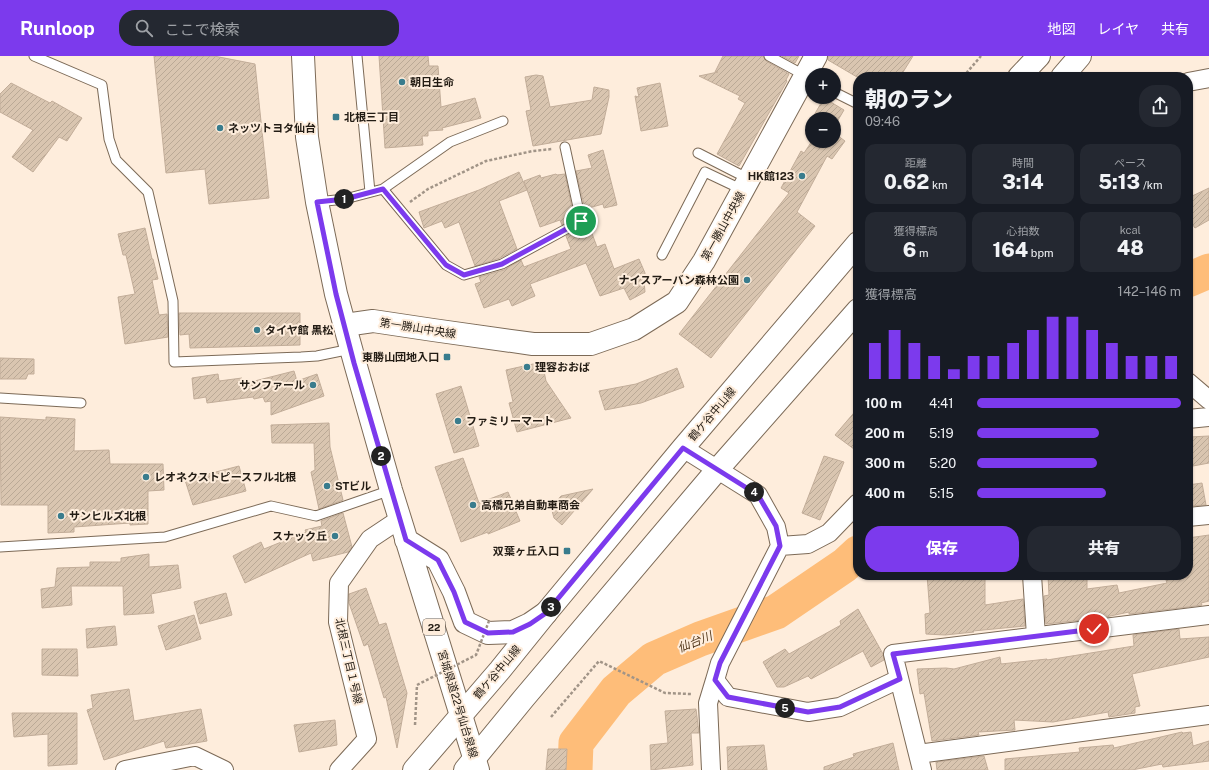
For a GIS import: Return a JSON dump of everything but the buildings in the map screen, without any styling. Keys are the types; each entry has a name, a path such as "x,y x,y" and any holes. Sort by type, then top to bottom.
{"street":[{"name":"宮城県道22号仙台泉線","path":"303,56 307,137 317,202 336,294 391,490 462,714 472,766"},
{"name":"第一勝山中央線","path":"812,68 816,56"},
{"path":"1024,72 1040,56"},
{"path":"1066,72 1080,56"},
{"path":"1193,81 1209,78"},
{"name":"第一勝山中央線","path":"345,325 373,321 533,344 591,344 634,329 677,302 704,262 746,185 805,85"},
{"name":"鶴ケ谷中山線","path":"414,770 500,670 683,448 853,249"},
{"path":"472,766 717,470 853,316"},
{"path":"1193,386 1209,400"},
{"path":"1193,419 1209,417"},
{"path":"683,448 758,495 776,526 780,546 764,580 720,663 708,703 711,770"},
{"path":"780,546 808,544 829,533 853,508"},
{"path":"1193,517 1209,515"},
{"name":"北根三丁目１号線","path":"339,770 367,739 338,622 338,583 370,539 400,519"},
{"path":"406,540 438,560 454,592 465,622 488,633 513,632 530,624 546,613"},
{"path":"1032,580 1036,636"},
{"path":"1209,615 893,654 920,762 1209,715"},
{"path":"715,680 728,697 808,712 840,707 900,679"},
{"path":"125,770 195,756 224,770"}],"lane":[{"path":"34,56 102,85 109,139 116,160 148,192 173,301 174,362 317,356 351,349"},
{"path":"357,56 370,192"},
{"path":"769,56 805,76"},
{"path":"841,96 853,102"},
{"path":"317,202 345,199 383,189 450,142 503,121"},
{"path":"383,189 446,265 464,275 502,264 581,221 565,147"},
{"path":"698,153 746,185"},
{"path":"662,255 705,172 746,185"},
{"path":"0,398 82,403"},
{"path":"0,547 165,537 271,506 316,516 391,490"}],"path":[{"path":"967,72 981,56"},
{"path":"400,209 428,189 486,161 533,151 565,147"},
{"path":"415,725 417,685 476,655 489,621"},
{"path":"551,717 599,661 665,693 698,694"}],"waterway":[{"name":"仙台川","path":"1193,278 1209,271"},
{"name":"仙台川","path":"575,770 576,743 616,691 654,659 700,639 776,612 845,565 853,558"}],"place":[{"name":"朝日生命","path":"402,82"},
{"name":"北根三丁目","path":"336,117"},
{"name":"ネッツトヨタ仙台","path":"220,128"},
{"name":"HK館123","path":"802,176"},
{"name":"ナイスアーバン森林公園","path":"747,280"},
{"name":"タイヤ館 黒松","path":"257,330"},
{"name":"東勝山団地入口","path":"447,357"},
{"name":"理容おおば","path":"527,367"},
{"name":"サンファール","path":"313,385"},
{"name":"ファミリーマート","path":"458,421"},
{"name":"レオネクストピースフル北根","path":"146,477"},
{"name":"STビル","path":"327,486"},
{"name":"高橋兄弟自動車商会","path":"473,505"},
{"name":"サンヒルズ北根","path":"61,516"},
{"name":"スナック丘","path":"335,536"},
{"name":"双葉ヶ丘入口","path":"567,551"}],"route":[{"path":"581,221 502,264 464,275 446,265 383,189 345,199 317,202 336,294 354,363 406,540 438,560 454,592 465,622 488,633 513,632 530,624 546,613 683,448 758,495 776,526 780,546 764,580 720,663 715,680 728,697 808,712 840,707 900,679 893,654 1094,629"}]}
